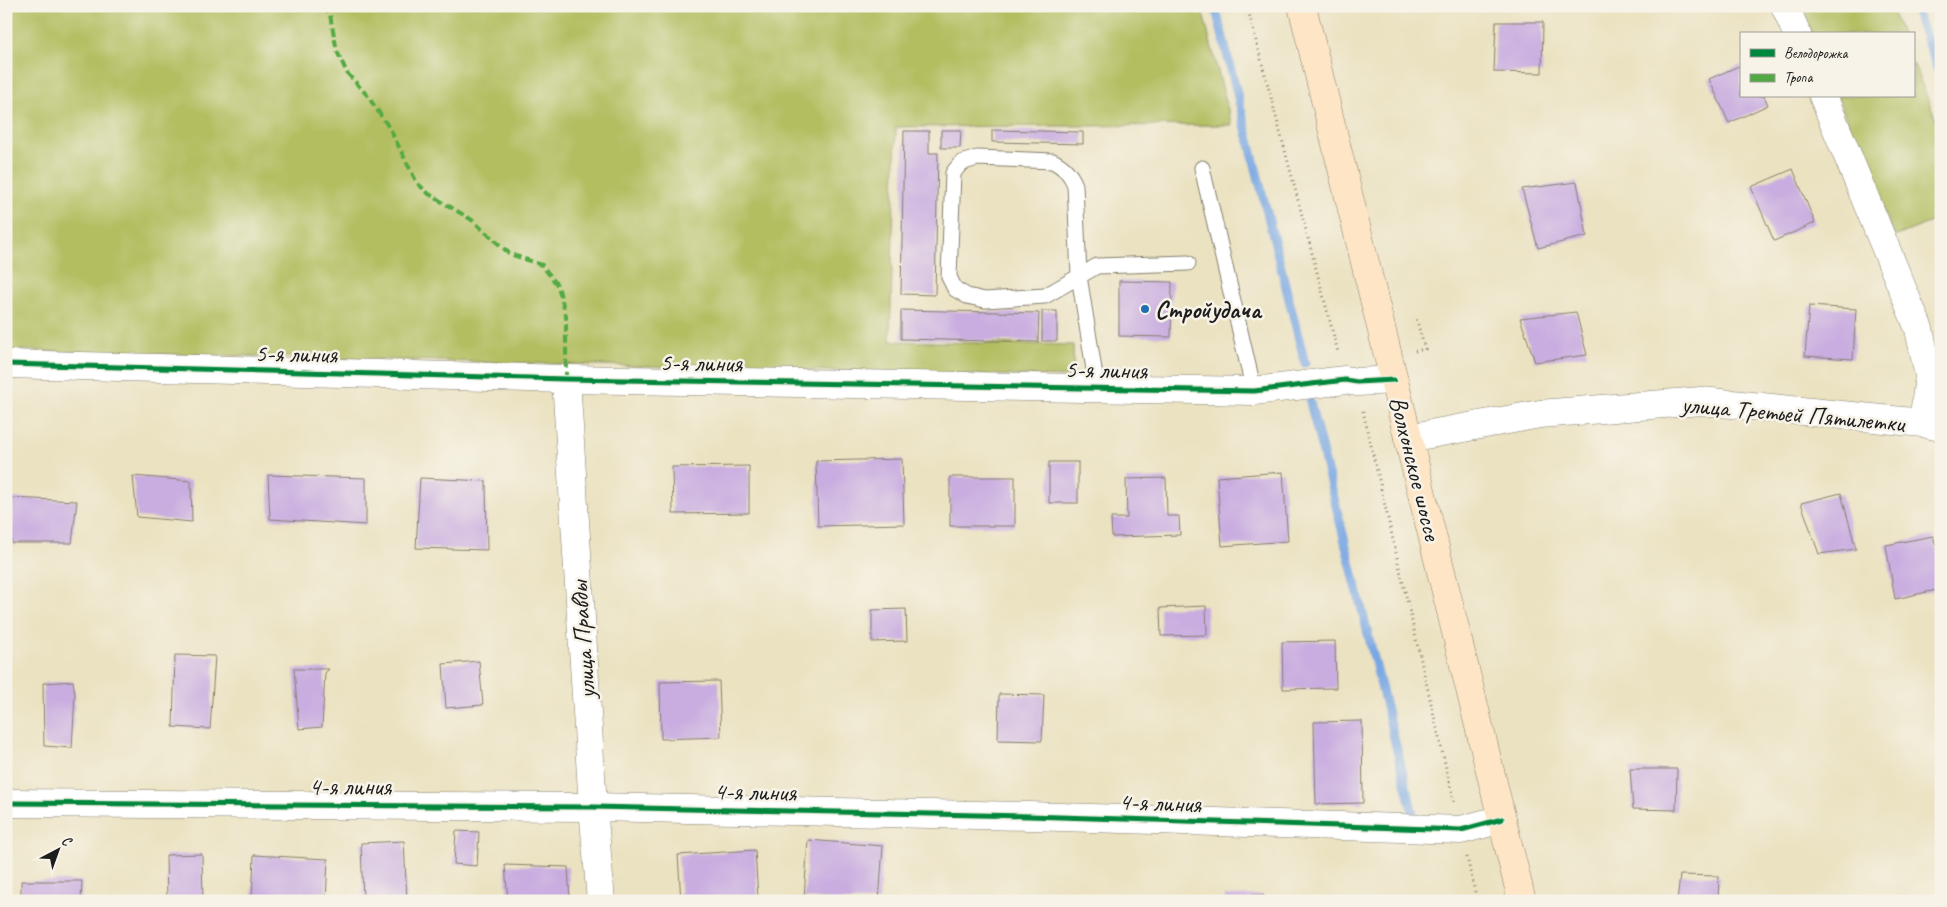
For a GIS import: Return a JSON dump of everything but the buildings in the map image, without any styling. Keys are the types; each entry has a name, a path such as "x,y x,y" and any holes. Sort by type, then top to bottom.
{"main road":[{"name":"Волхонское шоссе","path":"1302,6 1522,901"}],"street":[{"path":"1786,6 1796,32"},
{"path":"1824,98 1919,329 1929,376 1932,425"},
{"name":"5-я линия","path":"6,364 566,378 1254,391 1351,381 1391,369"},
{"name":"улица Правды","path":"566,378 593,807 601,901"},
{"name":"улица Третьей Пятилетки","path":"1408,438 1540,414 1701,400 1932,425"},
{"name":"4-я линия","path":"6,803 593,807 1039,816 1461,830 1502,819"}],"lane":[{"path":"1097,388 1079,276 1075,185 1071,175 1052,161 977,158 961,163 953,173 949,277 955,289 967,296 985,300 1045,296 1079,276 1097,266 1188,263"},
{"path":"1202,168 1254,391"}],"path":[{"path":"1247,6 1351,381 1478,901"},
{"path":"1391,369 1425,349 1416,318"}],"green space":[{"path":"6,6 1201,6 1232,125 896,127 890,341 1073,345 1074,377 6,350"},
{"path":"1801,6 1890,6 1901,32 1811,32"},
{"path":"1914,65 1941,131 1941,218 1894,237 1838,98 1914,98"}],"waterway":[{"path":"1215,6 1305,363"},
{"path":"1914,6 1941,78"},
{"path":"1310,402 1413,814"}],"marked path":[{"path":"323,6 330,15 337,51 347,73 367,95 390,129 417,183 429,194 472,220 510,254 542,265 558,286 566,316 566,379"}],"cycle path":[{"path":"6,364 566,379 1254,391 1345,380 1357,382 1394,380"},
{"path":"6,803 593,807 1029,816 1461,830 1502,819"}],"place":[{"name":"Стройудача","path":"1145,309"}]}
